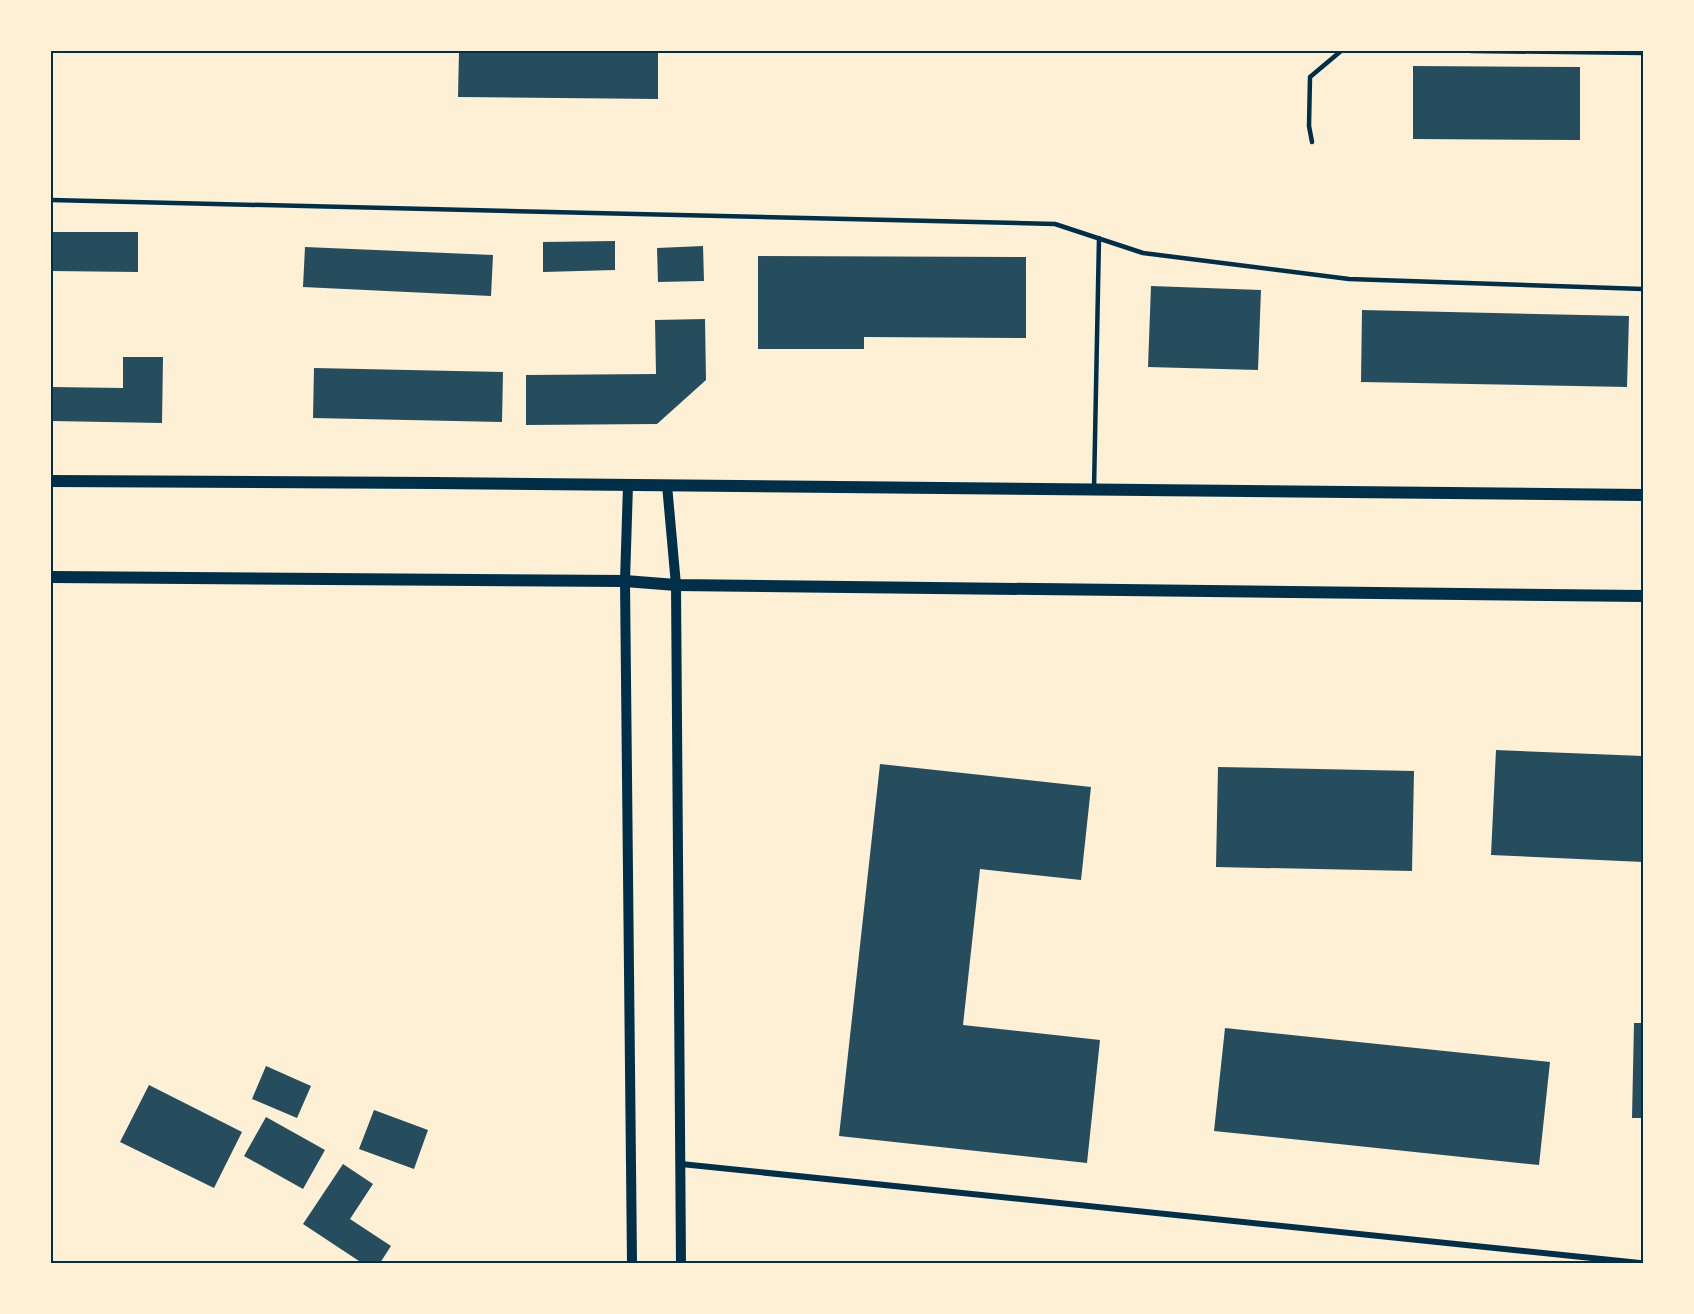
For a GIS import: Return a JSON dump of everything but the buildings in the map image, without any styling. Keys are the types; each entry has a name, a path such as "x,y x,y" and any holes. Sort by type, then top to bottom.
{"main road":[{"path":"51,481 1643,495"},
{"path":"51,577 625,581 676,585 1643,596"}],"street":[{"path":"628,485 625,581 632,1263"},
{"path":"667,485 676,585 681,1263"},
{"path":"681,1164 1640,1263"}],"lane":[{"path":"1312,142 1309,126 1310,77 1341,51"},
{"path":"1471,51 1643,53"},
{"path":"51,200 1055,224 1143,253 1349,279 1643,289"},
{"path":"1094,489 1099,238"}]}
